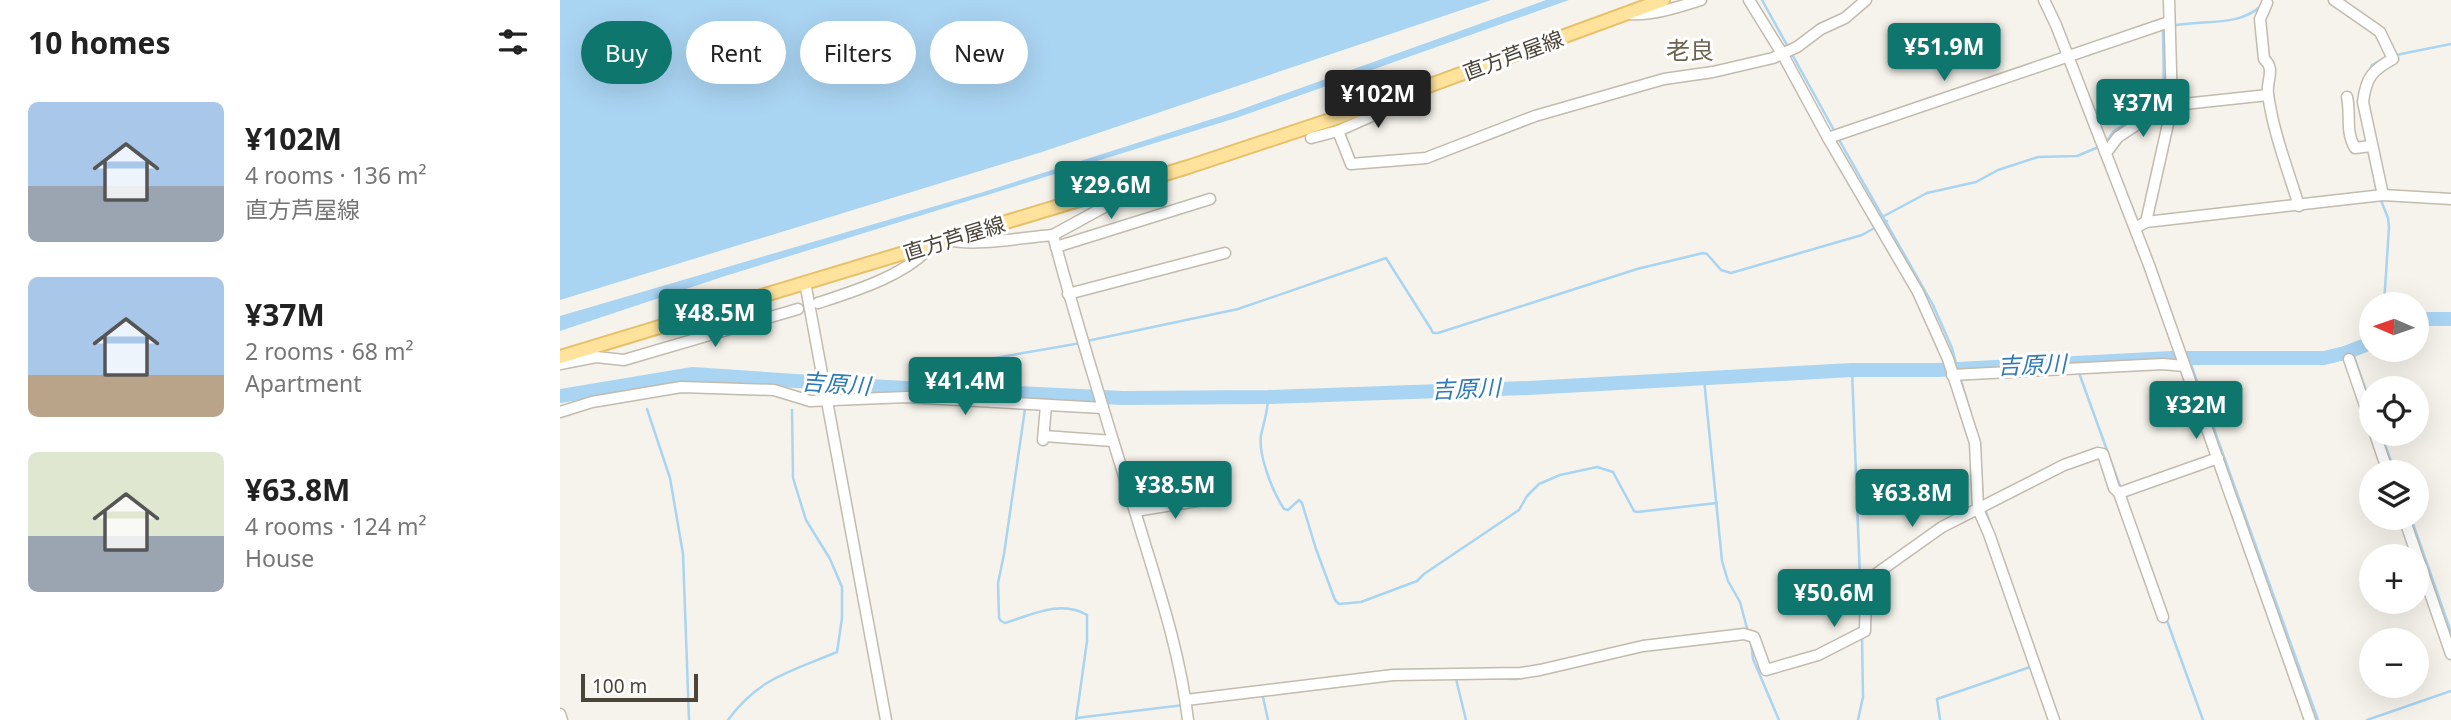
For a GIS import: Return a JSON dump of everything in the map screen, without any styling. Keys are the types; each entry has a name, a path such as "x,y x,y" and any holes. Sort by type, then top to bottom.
{"main road":[{"name":"直方芦屋線","path":"560,357 1143,181 1387,101 1663,0"}],"street":[{"path":"1626,14 1646,13 1700,0"},
{"path":"1749,0 1918,292 1948,359 1975,443 1978,509 2054,720"},
{"path":"1338,131 1351,164 1426,158 1535,116 1664,79 1713,72 1783,55 1821,29 1844,18 1866,0"},
{"path":"2044,0 2135,228 2310,720"},
{"path":"2146,222 2172,106 2169,0"},
{"path":"2334,0 2380,32 2393,59 2376,68 2365,88 2363,102 2383,195"},
{"path":"2270,1 2260,19 2264,59 2270,63 2271,68 2268,95 2299,206"},
{"path":"1828,138 2169,22"},
{"path":"2106,153 2118,138 2165,106 2268,95"},
{"path":"2347,97 2351,140 2355,148 2371,146"},
{"path":"1311,138 1338,131 1385,110 1387,101"},
{"path":"948,239 981,242 1053,235 1128,194 1143,181"},
{"path":"2135,228 2146,222 2383,195 2451,199"},
{"path":"1056,247 1210,199"},
{"path":"1053,235 1068,293 1163,603 1186,700 1188,720"},
{"path":"818,303 872,284 915,261 934,243"},
{"path":"1068,293 1225,253"},
{"path":"805,282 886,720"},
{"path":"560,364 596,357 624,360 798,309"},
{"path":"2349,359 2359,389"},
{"path":"1952,375 2163,364 2184,366"},
{"path":"560,412 592,402 681,387 774,390 798,399 906,397 1103,408"},
{"path":"1046,406 1043,439 1113,441"},
{"path":"1833,589 1866,581 1942,527 2064,465 2098,453 2103,454 2114,488 2119,493 2163,617"},
{"path":"2119,493 2218,458"},
{"path":"1135,511 1210,499"},
{"path":"2408,530 2451,654"},
{"path":"1186,700 1393,675 1521,673 1643,646 1744,634 1754,637 1766,670 1818,655 1865,631 1866,581"},
{"path":"560,714 562,720"}],"water":[{"path":"560,0 1491,0 1045,151 560,300"},
{"path":"1546,0 1569,0 1236,118 725,276 560,331 560,316 980,193 1234,112"}],"waterway":[{"path":"1762,0 1835,132"},
{"path":"2172,26 2231,20 2253,12 2262,5"},
{"path":"2106,142 2114,131 2164,100 2163,29"},
{"path":"2396,55 2451,44"},
{"path":"2370,70 2372,65 2383,59"},
{"path":"1838,138 1933,305 1952,348 1958,371"},
{"path":"1884,216 1927,193 1976,182 1998,170 2038,157 2077,156 2101,146"},
{"path":"2369,151 2377,192"},
{"path":"2380,198 2389,227 2385,292"},
{"path":"1087,341 1238,309 1386,258 1433,333 1438,333 1637,269 1703,253 1721,270 1731,273 1862,235 1887,221"},
{"name":"吉原川","path":"2429,319 2451,319"},
{"path":"934,363 995,358 1081,343"},
{"name":"吉原川","path":"560,396 693,374 886,387 1123,398 1268,397 1529,388 1852,370 1938,370 2171,358 2324,358 2359,348"},
{"path":"2352,351 2361,376"},
{"path":"2189,359 2318,720"},
{"path":"1852,370 1861,605"},
{"path":"2078,370 2121,489"},
{"path":"1960,377 1970,411"},
{"path":"1704,379 1722,561 1728,581 1740,602 1748,632"},
{"name":"吉原川","path":"791,380 792,385"},
{"path":"1268,397 1261,435 1267,474 1284,509 1288,510 1299,500 1302,503 1316,549 1335,600 1339,604 1361,602 1417,581 1519,510 1527,496 1539,484 1560,475 1597,467 1613,472 1637,512 1717,503"},
{"path":"647,409 670,478 683,554 689,720"},
{"path":"1025,409 998,583 999,618 1005,623 1056,608 1077,610 1087,615 1087,641 1076,720"},
{"path":"728,720 751,694 764,685 837,652 842,618 842,587 830,559 806,520 793,478 792,410"},
{"path":"2385,446 2391,460"},
{"path":"1980,451 1983,502 1990,524"},
{"path":"2415,530 2451,632"},
{"path":"2166,618 2203,720"},
{"path":"1858,720 1863,697 1862,636"},
{"path":"1751,641 1753,659 1779,720"},
{"path":"1940,720 1937,699 2033,666"},
{"path":"1476,678 1517,679 1556,671"},
{"path":"1456,679 1466,720"},
{"path":"2367,720 2451,691"},
{"path":"1260,695 1263,697 1268,720"},
{"path":"1076,718 1184,705"}],"district":[{"name":"老良","path":"1690,49"}]}
